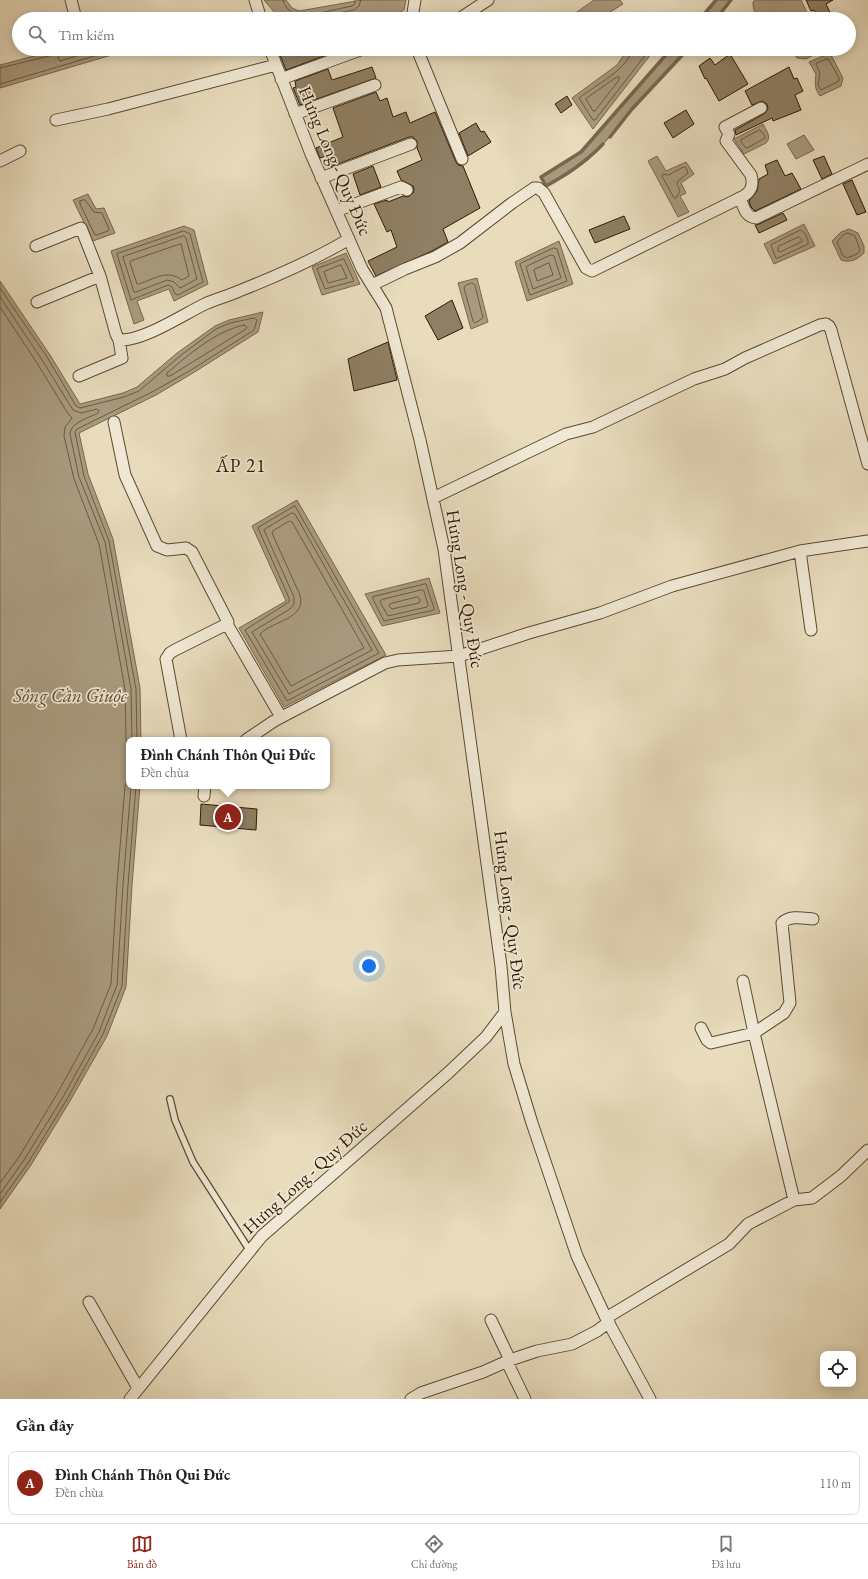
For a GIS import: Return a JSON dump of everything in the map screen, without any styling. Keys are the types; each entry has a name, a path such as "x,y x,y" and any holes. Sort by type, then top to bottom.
{"street":[{"path":"71,0 74,12"},
{"path":"255,0 259,12"},
{"path":"413,12 415,0"},
{"path":"470,12 488,0"},
{"name":"Hưng Long - Quy Đức","path":"130,1399 262,1236 454,1068 486,1037 505,1012 501,966 444,549 420,440 386,308 362,269 336,212 295,114 273,56"},
{"path":"281,79 344,56"},
{"path":"420,56 462,159"},
{"path":"56,120 108,109 276,64"},
{"path":"295,114 375,85"},
{"path":"375,290 405,269 435,257 460,243 534,188 538,188 544,193 586,268 592,270 740,198 750,191 752,186 751,175 726,141 729,134 725,127 761,108"},
{"path":"321,178 411,144"},
{"path":"0,161 20,152"},
{"path":"740,198 746,212 750,217 756,218 868,164"},
{"path":"336,212 402,187 407,190"},
{"path":"36,246 81,228 100,276 119,340 122,358 79,376"},
{"path":"119,340 126,340 151,332 206,304 303,264 349,239"},
{"path":"37,302 100,276"},
{"path":"433,498 566,434 593,427 694,380 725,369 752,354 820,324 826,324 831,330 868,464"},
{"path":"114,422 125,475 157,546 167,550 186,548 192,552 228,622 227,624 281,717"},
{"path":"251,737 281,717 384,663 398,660 459,656 529,633 600,613 672,586 800,551 868,541"},
{"path":"800,551 811,630"},
{"path":"180,737 166,659 170,653 175,650 227,624"},
{"path":"701,1028 707,1040 711,1043 754,1033 784,1014 790,1002 782,923 786,919 791,918 814,919"},
{"path":"743,981 794,1200"},
{"path":"505,1012 514,1064 532,1123 577,1256 608,1320 650,1399"},
{"path":"411,1399 421,1393 483,1372 508,1361 537,1352 572,1344 590,1335 608,1320 729,1244 748,1224 794,1200 812,1198 841,1176 868,1150"},
{"path":"89,1302 138,1388"},
{"path":"492,1320 525,1399"}],"lane":[{"path":"170,1100 175,1120 193,1162 250,1251"}],"water":[{"path":"264,0 286,0 292,8 299,11 362,0 406,0 404,10 400,12 274,12"},
{"path":"594,0 620,0 623,4 610,12 577,12"},
{"path":"716,0 731,0 722,12 706,12"},
{"path":"755,0 801,0 807,12 755,12 753,2"},
{"path":"34,56 108,56 0,88 0,65"},
{"path":"623,56 650,56 593,129 572,98 617,65"},
{"path":"665,56 681,56 632,109 589,159 569,174 546,186 541,177 581,152"},
{"path":"796,56 811,56 806,59 797,58"},
{"path":"823,56 832,56 843,78 841,86 820,96 815,85 816,74 809,62"},
{"path":"763,124 768,134 768,141 744,154 734,139"},
{"path":"804,135 814,150 796,159 787,144"},
{"path":"657,156 666,171 686,162 694,174 681,183 686,193 680,196 689,212 678,217 648,161"},
{"path":"88,194 96,209 104,208 115,233 93,241 73,200"},
{"path":"804,224 815,246 774,264 764,244"},
{"path":"184,226 194,230 208,284 174,301 169,289 137,301 144,320 134,324 111,251"},
{"path":"849,229 858,233 864,246 864,253 856,259 847,261 841,260 832,241 841,232"},
{"path":"559,241 573,284 527,301 515,262"},
{"path":"346,253 360,284 322,295 312,267"},
{"path":"477,278 488,322 471,329 458,283"},
{"name":"Sông Cần Giuộc","path":"0,281 50,355 80,404 123,393 137,387 177,353 215,326 229,320 263,312 258,332 156,395 79,433 88,474 113,539 140,688 141,737 126,737 126,789 140,789 126,987 107,1036 31,1165 0,1209"},
{"path":"297,500 386,655 284,707 239,628 286,601 252,526"},
{"path":"429,578 440,613 382,626 365,594"}],"building":[{"path":"806,0 833,0 826,4 830,12 811,11"},
{"path":"280,56 324,56 286,70"},
{"path":"727,56 731,56 748,84 719,101 706,78 705,79 699,66 710,58 715,65"},
{"path":"372,67 376,78 300,105 293,88 296,87 295,81 328,69 332,80"},
{"path":"789,67 794,79 797,78 803,91 795,95 801,110 773,121 772,118 736,135 735,130 764,114 768,109 767,104 762,101 752,105 745,91"},
{"path":"376,92 380,101 387,98 393,117 406,112 410,123 435,112 456,162 458,165 463,166 480,208 443,229 448,242 432,251 376,276 368,261 397,247 391,230 387,232 374,204 387,200 388,202 403,196 408,197 413,193 413,186 401,180 397,171 422,160 417,148 417,141 413,137 409,137 330,167 326,156 320,158 316,148 343,137 333,108"},
{"path":"567,96 572,105 561,113 555,104"},
{"path":"686,110 694,124 673,138 664,123"},
{"path":"476,123 481,132 484,131 491,142 468,156 459,133"},
{"path":"824,156 832,174 822,179 813,160"},
{"path":"777,160 785,176 792,173 801,189 755,211 751,207 749,201 757,191 759,179 768,174 765,165"},
{"path":"373,166 381,187 360,195 353,174"},
{"path":"852,180 866,212 857,215 843,184"},
{"path":"783,213 787,220 759,233 755,225"},
{"path":"624,216 630,229 595,243 589,230"},
{"path":"452,300 463,328 438,340 425,316"},
{"path":"388,342 397,380 354,391 348,359"},
{"path":"201,804 257,809 256,830 200,825"}],"waterway":[{"path":"706,12 716,0"},
{"path":"722,12 731,0"},
{"path":"603,144 576,167 546,186 541,177 581,152 665,56"},
{"path":"610,137 632,109 681,56"}],"place":[{"name":"Đình Chánh Thôn Qui Đức","path":"228,817"}],"district":[{"name":"ẤP 21","path":"241,465"}]}
